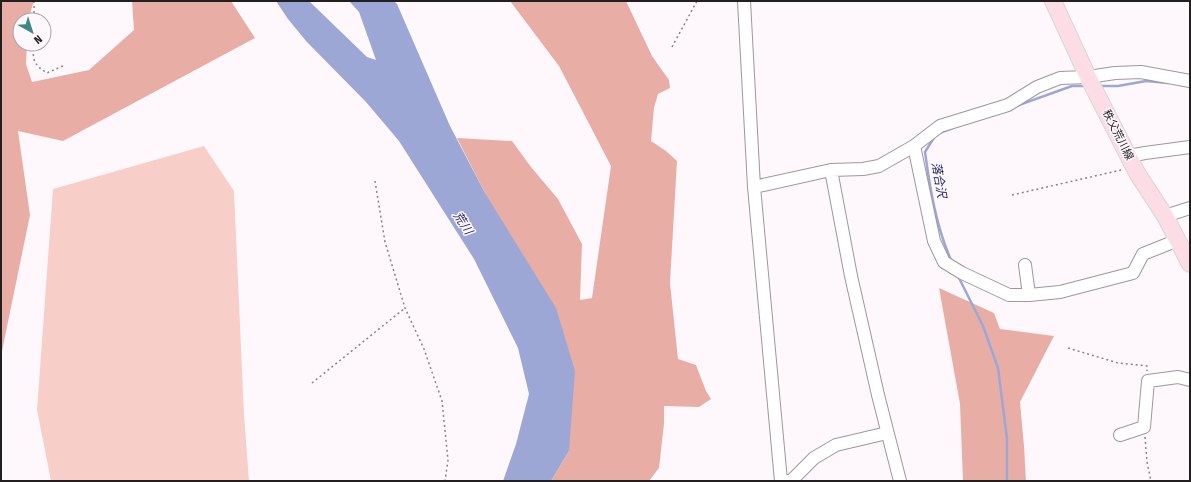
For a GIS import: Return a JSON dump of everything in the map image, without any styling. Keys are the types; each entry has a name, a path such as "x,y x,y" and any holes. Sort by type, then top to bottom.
{"main road":[{"name":"秩父荒川線","path":"1053,1 1088,77 1132,162 1165,216 1190,264"}],"street":[{"path":"744,1 754,187 781,481"},
{"path":"754,187 831,170 863,169 879,166 914,146 940,126 1008,105 1046,82 1060,78 1141,72 1190,81"},
{"path":"914,146 934,241 944,262 962,273 1009,295 1060,292 1133,273 1143,254 1178,240"},
{"path":"1132,162 1145,153 1190,147"},
{"path":"831,170 851,276 887,433 900,481"},
{"path":"1165,216 1190,208"},
{"path":"1025,265 1029,295"},
{"path":"1120,435 1144,427 1148,381 1178,377 1190,380"},
{"path":"788,481 792,480 814,458 836,445 887,433"}],"path":[{"path":"34,1 34,12"},
{"path":"672,47 697,1"},
{"path":"33,52 32,55 37,66 47,73 65,65"},
{"path":"1012,195 1132,162"},
{"path":"375,181 385,242 405,308 424,349 442,401 448,460 445,481"},
{"path":"312,382 405,308"},
{"path":"1068,348 1118,363 1147,366 1148,381"},
{"path":"1144,427 1147,462 1151,481"}],"shaded area":[{"path":"1,1 34,1 31,12 12,12 12,52 27,52 26,64 32,82 89,70 134,30 132,1 231,1 255,38 63,141 18,131 30,215 1,356"},
{"path":"510,1 626,1 652,56 669,80 670,88 658,94 654,108 651,141 666,151 677,161 670,283 678,359 696,365 706,391 711,399 699,407 664,406 664,424 659,468 649,481 551,481 569,451 485,193 457,138 512,141 531,167 558,199 582,244 580,300 592,298 611,166 559,66"},
{"path":"204,146 234,191 244,414 249,481 51,481 37,410 53,189"},
{"path":"939,288 994,313 1000,329 1054,336 1020,402 1026,481 963,481 960,404"}],"water":[{"name":"荒川","path":"276,1 309,1 367,57 376,60 359,12 349,1 394,1 397,4 450,126 485,193 556,308 575,371 569,451 551,481 503,481 516,444 529,394 518,348 474,259 399,141 366,102 306,41"}],"waterway":[{"name":"落合沢","path":"1099,86 1118,86 1146,81 1168,83"},
{"name":"落合沢","path":"1016,106 1072,86 1086,86"},
{"name":"落合沢","path":"939,133 953,128"},
{"name":"落合沢","path":"935,136 925,152 931,193 941,234 951,260"},
{"name":"落合沢","path":"958,276 983,326 998,368 1007,439 1007,481"}]}
